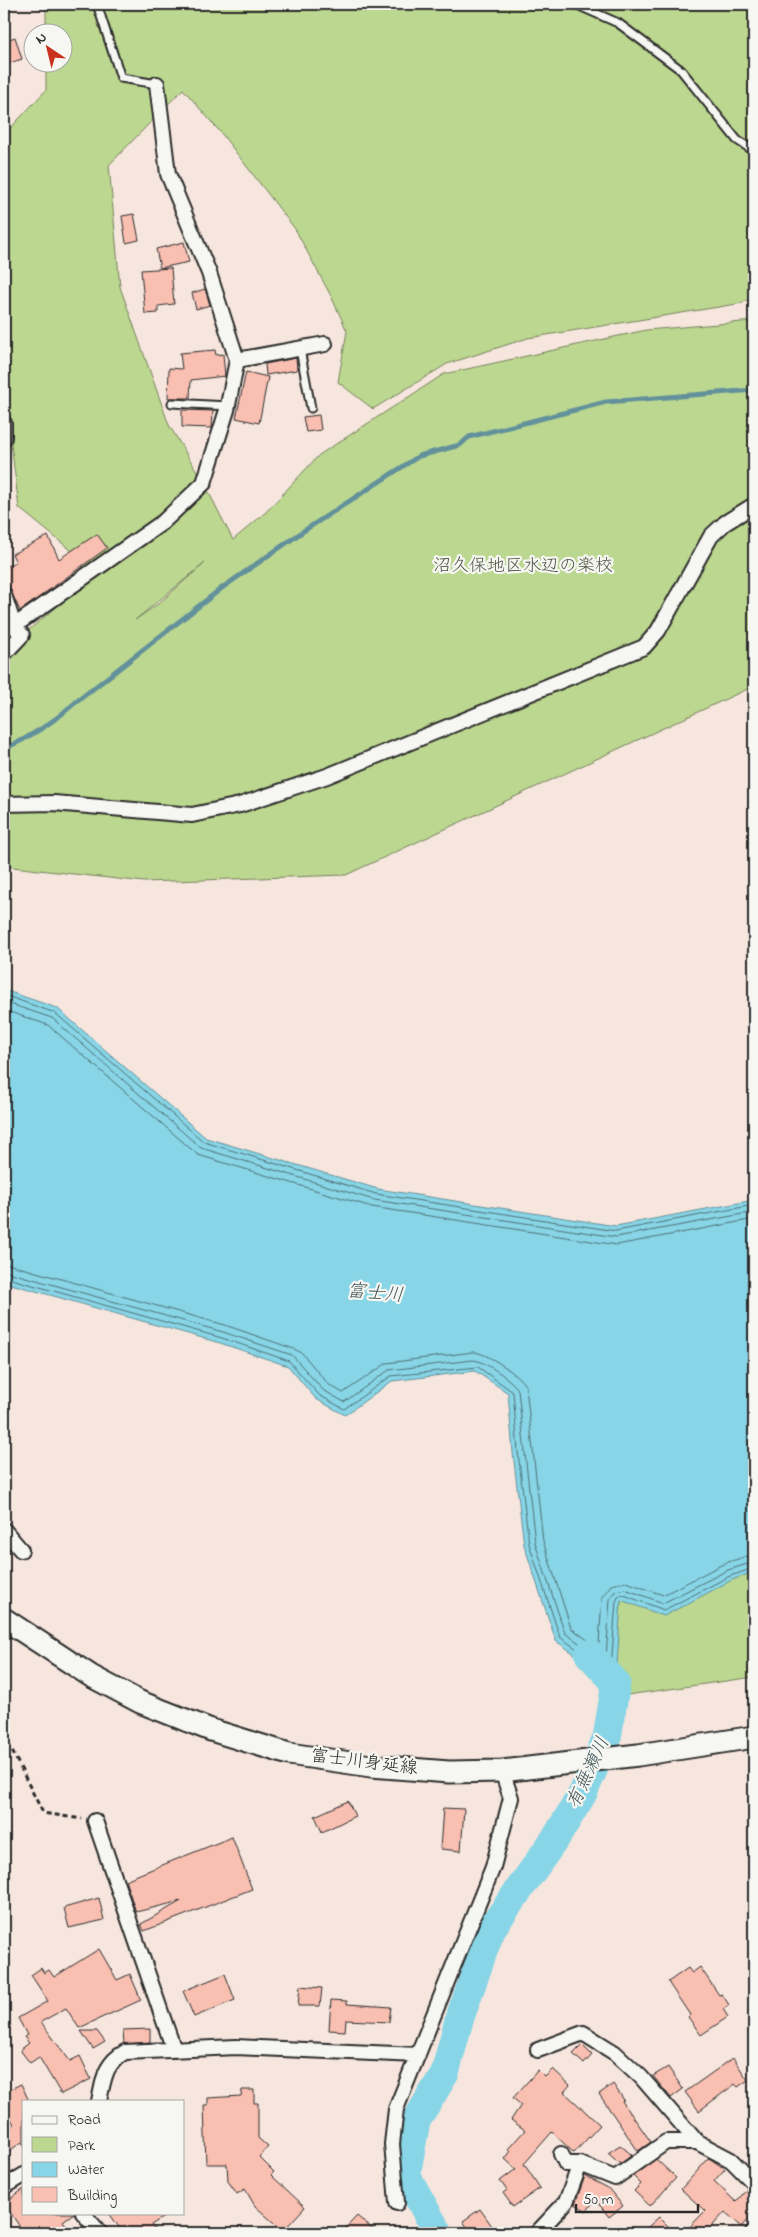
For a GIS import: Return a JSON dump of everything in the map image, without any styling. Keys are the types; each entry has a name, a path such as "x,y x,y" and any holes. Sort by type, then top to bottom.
{"main road":[{"name":"富士川身延線","path":"4,1619 91,1676 140,1702 211,1730 289,1754 372,1766 449,1772 506,1770 638,1755 754,1737"}],"street":[{"path":"14,626 163,522 204,483 228,406 237,360 209,273 168,174 157,84"},
{"path":"237,360 325,344"},
{"path":"4,423 4,438"},
{"path":"4,804 54,803 192,815 240,805 328,776 644,647 658,631 711,536 725,523 754,505"},
{"path":"4,595 14,626 22,635 4,654"},
{"path":"4,1530 21,1550"},
{"path":"397,2203 392,2144 396,2109 406,2080 418,2055 494,1867 511,1798 506,1770"},
{"path":"95,1821 174,2050"},
{"path":"538,2050 583,2033 615,2054 641,2077 697,2142 731,2160 754,2183"},
{"path":"98,2100 108,2067 114,2058 125,2052 236,2047 418,2055"},
{"path":"561,2154 566,2164 580,2164 615,2178 666,2142 697,2142"},
{"path":"538,2233 566,2202 580,2164"},
{"path":"4,2187 22,2176"},
{"path":"84,2214 100,2233"}],"lane":[{"path":"97,4 121,78 157,84"},
{"path":"575,4 618,23 681,70 737,140 754,151"},
{"path":"300,349 311,408"},
{"path":"172,403 228,406"}],"path":[{"path":"4,1735 43,1813 95,1821"}],"green space":[{"name":"沼久保地区水辺の楽校","path":"46,4 754,4 754,296 743,303 528,338 447,364 373,409 338,382 347,331 331,296 295,229 221,133 183,89 109,165 120,287 169,425 204,483 233,540 266,512 319,455 444,374 646,330 754,321 754,686 346,875 144,882 4,866 4,650 91,579 72,551 19,508 4,387 4,135 46,90 46,72 72,72 72,22 46,22","holes":["205,563 158,604 135,620"]},
{"path":"754,1565 754,1677 613,1697 621,1600"}],"water":[{"name":"富士川","path":"4,990 57,1008 206,1138 378,1189 616,1226 754,1200 754,1572 732,1580 664,1616 621,1600 616,1683 556,1641 524,1545 508,1393 475,1371 392,1381 345,1415 316,1399 288,1366 220,1343 4,1282"}],"building":[{"path":"15,37 22,59 4,65 4,41"},
{"path":"134,214 139,240 126,243 122,216"},
{"path":"184,242 189,262 160,268 156,249"},
{"path":"171,268 174,304 158,306 158,313 145,314 141,270"},
{"path":"205,289 210,305 196,309 192,293"},
{"path":"215,350 216,355 223,354 225,376 191,380 190,398 168,398 169,368 182,369 180,353"},
{"path":"296,358 297,370 266,375 265,364"},
{"path":"246,372 268,377 259,423 236,418"},
{"path":"182,410 213,411 212,428 182,427"},
{"path":"319,415 321,430 306,432 303,417"},
{"path":"97,534 107,548 20,611 4,576 4,567 16,562 12,554 48,536 59,559"},
{"path":"348,1801 355,1816 322,1832 315,1816"},
{"path":"443,1808 464,1809 461,1851 440,1849"},
{"path":"232,1837 252,1889 144,1931 141,1924 181,1901 136,1912 125,1880"},
{"path":"99,1898 104,1920 69,1928 64,1908"},
{"path":"99,1949 117,1980 130,1974 141,2000 79,2028 66,2008 41,2022 70,2061 80,2056 91,2079 61,2094 39,2057 30,2063 20,2050 29,2043 24,2037 27,2035 18,2018 48,2001 31,1975 41,1968 44,1973 49,1970 54,1977"},
{"path":"700,1967 719,1995 722,1994 729,2005 723,2009 728,2017 701,2035 688,2017 690,2015 668,1982 688,1968 692,1973"},
{"path":"225,1974 235,2000 194,2017 183,1991"},
{"path":"300,1986 322,1988 320,2006 298,2006"},
{"path":"331,2000 347,2001 347,2004 391,2007 389,2022 346,2020 345,2031 329,2030"},
{"path":"150,2029 150,2042 124,2044 123,2030"},
{"path":"81,2031 97,2031 105,2042 93,2049"},
{"path":"582,2045 592,2055 584,2064 573,2054"},
{"path":"733,2058 748,2080 738,2087 735,2084 699,2111 685,2092"},
{"path":"668,2067 683,2089 671,2098 653,2076"},
{"path":"553,2069 570,2085 564,2092 600,2125 574,2153 552,2132 524,2164 540,2188 513,2207 503,2193 507,2190 500,2181 516,2169 505,2159 511,2151 508,2149 525,2130 511,2120 521,2105 513,2098 538,2070 545,2077"},
{"path":"21,2084 29,2100 22,2100 22,2142 9,2151 4,2143 4,2132 14,2125 4,2103 4,2092"},
{"path":"613,2084 624,2100 622,2101 651,2142 638,2151 599,2094"},
{"path":"242,2090 254,2090 254,2103 258,2103 258,2138 268,2147 259,2157 274,2172 271,2175 305,2207 283,2231 255,2206 245,2189 237,2194 228,2181 227,2164 206,2164 204,2105 208,2105 208,2098 241,2096"},
{"path":"620,2145 632,2155 620,2164 608,2153"},
{"path":"709,2158 725,2169 714,2181 736,2202 747,2189 754,2192 754,2213 742,2227 725,2212 706,2233 684,2233 705,2211 681,2189"},
{"path":"656,2159 676,2178 650,2206 634,2191 641,2184 633,2176"},
{"path":"585,2176 608,2188 623,2206 609,2217 595,2199 587,2211 575,2204"},
{"path":"22,2190 22,2214 73,2214 63,2221 72,2233 24,2233 4,2203"},
{"path":"480,2209 492,2226 481,2233 471,2233 463,2221"},
{"path":"110,2214 168,2214 151,2225 157,2233 123,2233"},
{"path":"357,2216 377,2233 341,2233"},
{"path":"659,2217 675,2233 655,2233 648,2227"}],"waterway":[{"path":"4,749 51,722 222,588 305,530 419,456 460,445 469,437 606,402 754,390"},
{"name":"有無瀬川","path":"438,2233 406,2175 416,2121 445,2073 459,2020 491,1929 557,1836 583,1793 607,1738 616,1683 589,1654"}]}
